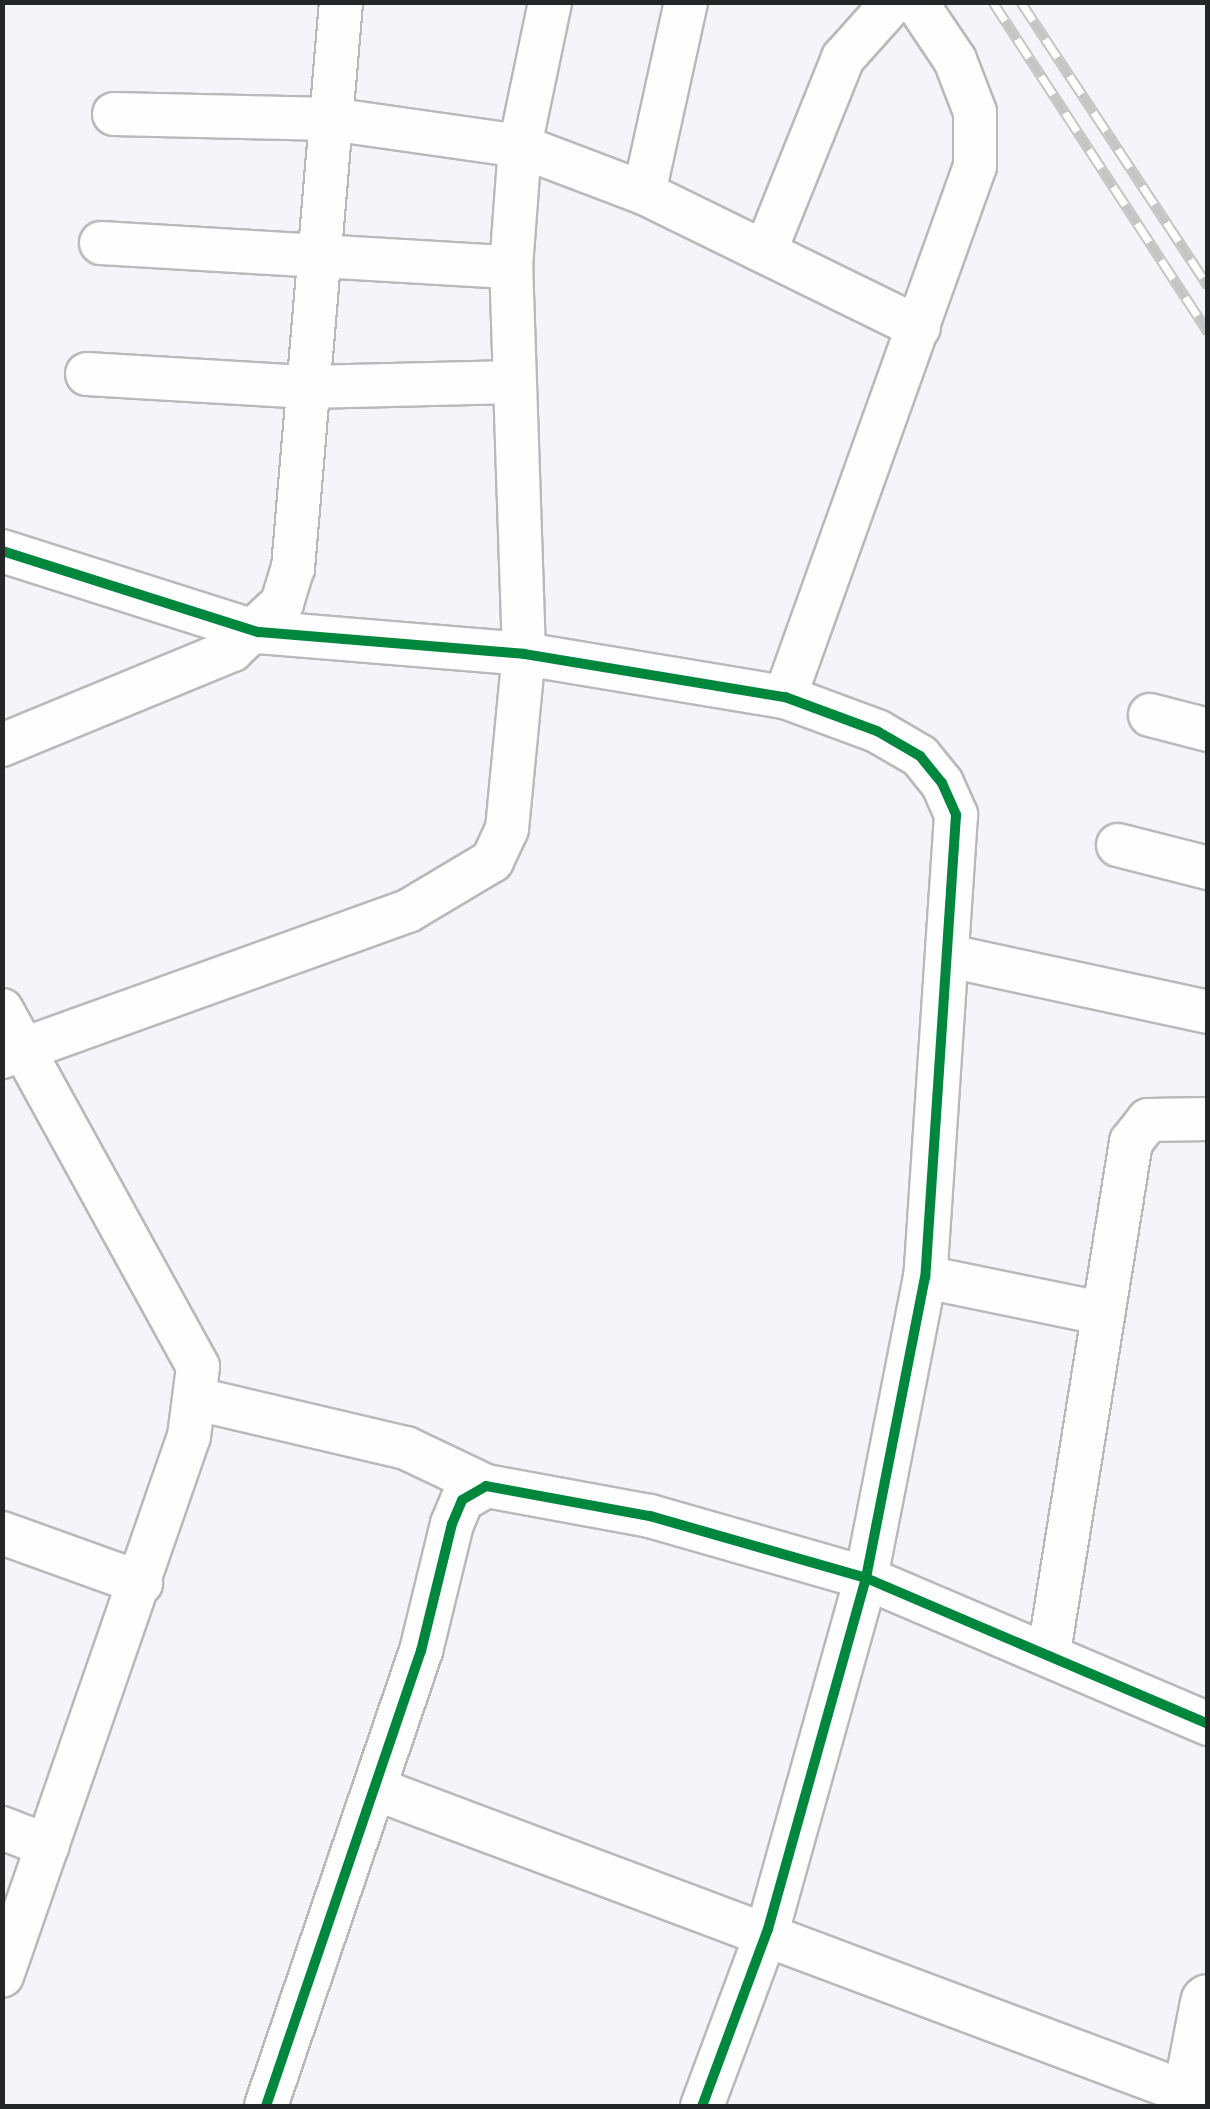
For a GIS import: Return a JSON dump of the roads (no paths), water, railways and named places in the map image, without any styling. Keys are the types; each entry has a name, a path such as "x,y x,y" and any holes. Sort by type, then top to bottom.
{"street":[{"path":"4,739 258,632 282,604 293,568 341,2"},
{"path":"13,1053 464,885 492,861 507,829 524,654 511,267 520,146 550,2"},
{"path":"644,193 686,2"},
{"path":"765,252 843,58 894,2"},
{"path":"785,697 975,166 975,130 955,60 916,2"},
{"path":"114,114 330,119 520,146 644,193 919,328"},
{"path":"101,243 511,267"},
{"path":"87,374 308,387 514,382"},
{"path":"2,551 258,632 524,654 785,697 877,731 920,756 942,782 956,815 926,1277 866,1578 768,1929 702,2106"},
{"path":"1150,715 1208,730"},
{"path":"1118,845 1208,868"},
{"path":"948,956 1208,1012"},
{"path":"2,1010 13,1053 187,1333 197,1399 141,1583 2,1976"},
{"path":"1049,1652 1131,1142 1148,1120 1208,1119"},
{"path":"926,1277 1101,1313"},
{"path":"197,1399 406,1448 486,1486 650,1516 866,1578 1049,1652 1208,1724"},
{"path":"266,2106 376,1789 452,1524 462,1500 486,1486"},
{"path":"2,1533 141,1583"},
{"path":"376,1789 768,1929 1189,2100 1208,2002"},
{"path":"2,1828 48,1846"}],"railway":[{"path":"993,2 1208,332"},
{"path":"1021,2 1208,286"}]}
